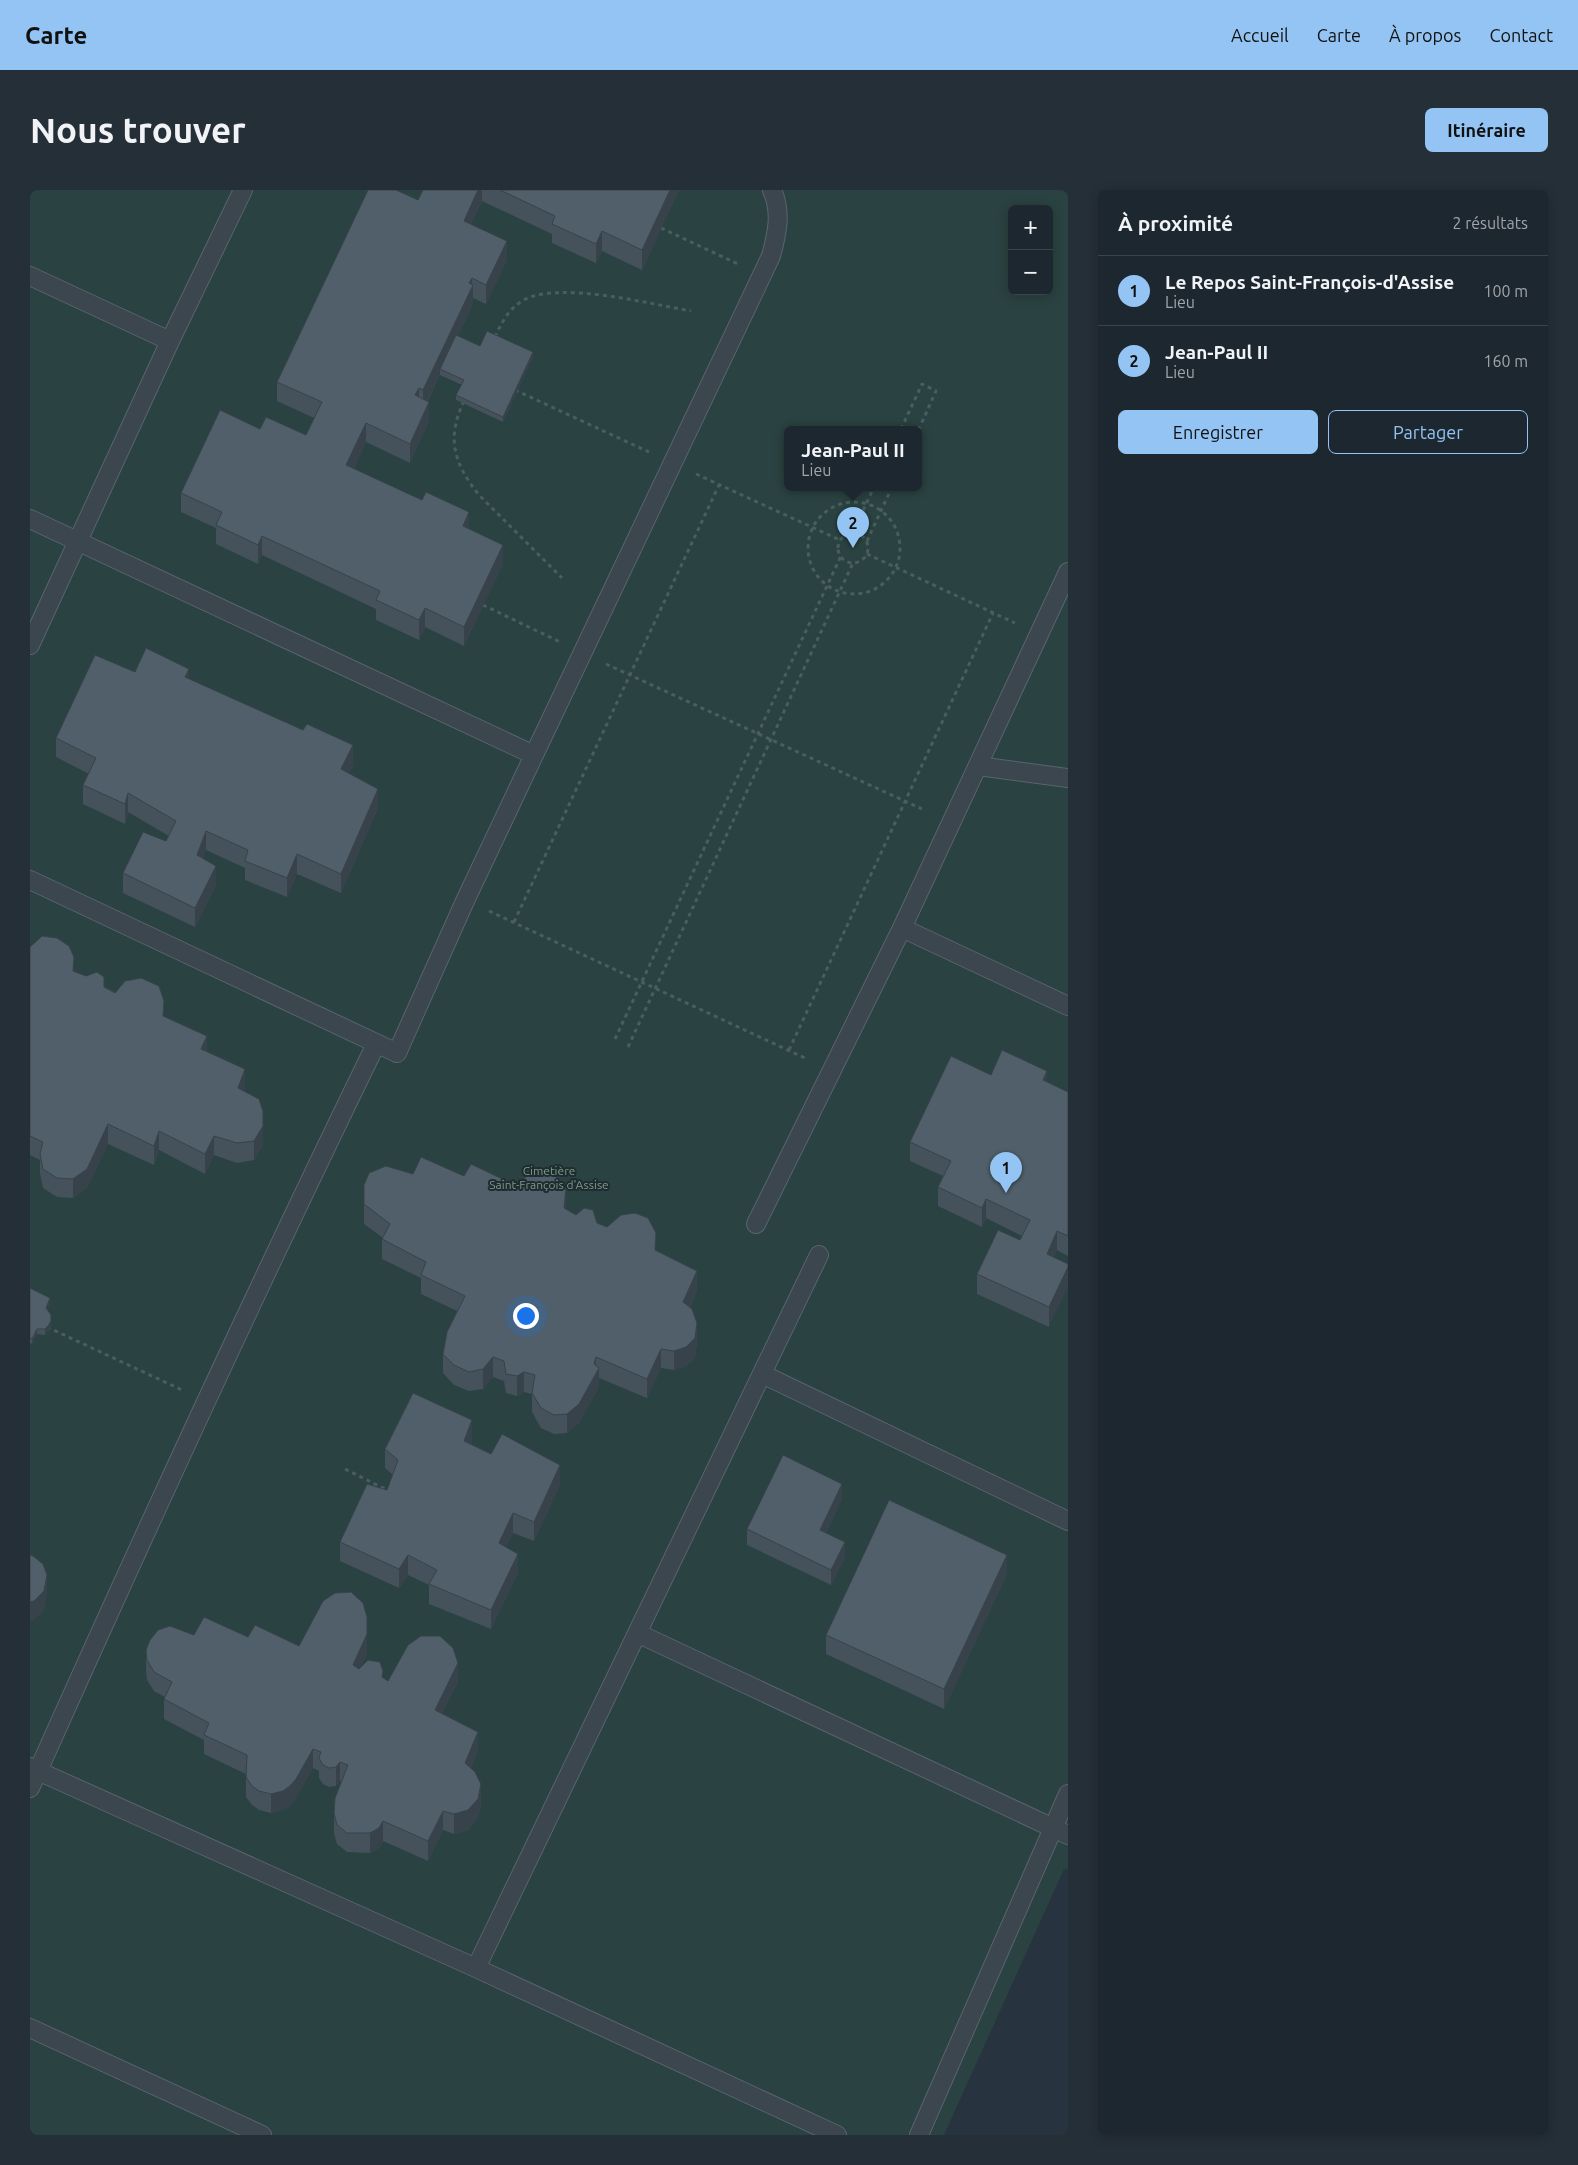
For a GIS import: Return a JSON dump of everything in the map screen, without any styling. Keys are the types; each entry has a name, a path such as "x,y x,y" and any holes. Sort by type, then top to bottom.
{"lane":[{"path":"30,645 170,341 243,190"},
{"path":"30,880 397,1053 465,901 771,256 778,231 778,211 772,190"},
{"path":"30,276 170,341"},
{"path":"30,520 534,755"},
{"path":"756,1224 902,928 1068,572"},
{"path":"978,766 1068,778"},
{"path":"902,928 1068,1006"},
{"path":"30,1788 34,1769 291,1218 376,1044"},
{"path":"476,1968 819,1255"},
{"path":"762,1374 1068,1521"},
{"path":"637,1633 1060,1832"},
{"path":"34,1769 476,1968 837,2135"},
{"path":"919,2135 1060,1832 1068,1794"},
{"path":"30,2028 262,2135"}],"path":[{"path":"661,228 746,268"},
{"path":"494,341 505,317 514,308 530,298 552,293 580,293 691,311"},
{"path":"902,426 922,384 936,391 920,426"},
{"path":"507,386 650,452"},
{"path":"467,395 454,429 454,448 459,465 479,494 562,578"},
{"path":"689,470 840,540"},
{"path":"514,922 719,485"},
{"path":"853,532 872,491"},
{"path":"867,541 860,534 853,532 846,535 840,540 838,547 841,556 854,563 863,559 867,554 867,541 890,491"},
{"path":"850,501 866,503 882,510 893,523 900,537 901,553 897,568 887,581 875,590 860,594 841,592 828,586 815,572 809,558 808,542 812,527 822,515 835,506 850,501"},
{"path":"867,554 1017,624"},
{"path":"615,1039 841,556"},
{"path":"628,1047 854,563"},
{"path":"483,605 561,642"},
{"path":"789,1050 993,613"},
{"path":"599,660 922,809"},
{"path":"494,914 803,1057"},
{"path":"44,1326 183,1391"},
{"path":"345,1469 393,1492"}],"green space":[{"name":"Cimetière Saint-François d'Assise","path":"30,190 1068,190 1068,1870 1064,1869 944,2135 30,2135"}],"building":[{"path":"368,190 396,190 418,200 423,190 478,190 464,221 507,241 486,285 472,278 469,283 473,285 423,390 419,388 415,395 429,402 410,444 366,423 346,465 422,500 426,492 469,512 463,526 503,545 464,627 425,608 419,620 376,600 380,591 262,536 258,545 216,525 222,512 181,493 220,410 260,429 266,417 306,435 322,402 277,382"},
{"path":"500,190 670,190 642,250 602,231 596,244 552,224 555,216"},
{"path":"487,331 533,352 503,417 456,395 464,380 440,369 456,335 480,346"},
{"path":"146,648 189,669 185,677 303,730 307,724 353,745 341,769 378,789 341,874 297,854 287,878 245,861 248,850 206,831 197,855 216,866 195,908 123,873 143,832 166,841 176,821 128,793 125,804 83,785 96,758 56,738 95,655 135,672"},
{"path":"42,936 57,938 69,946 74,957 73,971 86,976 97,972 104,977 104,987 115,993 125,981 141,978 159,986 164,1001 163,1016 207,1036 201,1049 245,1069 238,1088 259,1099 263,1111 263,1126 254,1141 237,1143 214,1136 205,1154 159,1131 154,1146 108,1124 87,1169 73,1179 57,1178 43,1169 40,1154 43,1142 30,1136 30,947"},
{"path":"1002,1050 1047,1071 1043,1080 1068,1092 1068,1236 1057,1231 1047,1254 1068,1264 1068,1267 1049,1307 977,1274 998,1230 1020,1240 1030,1220 986,1199 982,1208 938,1187 951,1161 910,1142 951,1056 991,1075"},
{"path":"421,1157 464,1176 471,1164 517,1186 527,1176 541,1172 555,1176 566,1188 564,1208 576,1215 584,1208 593,1210 597,1223 607,1227 621,1215 635,1213 648,1218 656,1233 655,1250 697,1271 683,1302 692,1309 697,1323 695,1338 686,1347 674,1351 661,1349 647,1379 596,1357 594,1364 599,1368 579,1404 567,1414 554,1415 541,1408 532,1393 535,1375 524,1372 517,1376 506,1374 504,1361 493,1357 483,1369 469,1372 454,1365 443,1354 447,1332 465,1296 421,1275 426,1262 382,1239 390,1224 364,1204 364,1185 369,1173 386,1166 413,1174"},
{"path":"30,1288 50,1298 46,1308 51,1315 51,1321 48,1326 45,1329 37,1329 32,1339 30,1338"},
{"path":"413,1393 472,1420 464,1441 491,1454 502,1434 560,1465 534,1522 513,1513 499,1543 518,1554 491,1610 429,1584 437,1570 408,1555 399,1569 340,1542 367,1484 387,1490 398,1460 385,1449"},
{"path":"783,1455 842,1484 820,1530 845,1542 831,1570 747,1529"},
{"path":"889,1500 1007,1555 944,1689 826,1635"},
{"path":"30,1555 43,1564 47,1575 44,1591 34,1601 30,1602"},
{"path":"351,1592 363,1603 367,1617 367,1634 353,1665 359,1669 368,1660 380,1662 383,1671 382,1677 388,1681 408,1645 421,1636 440,1636 453,1648 458,1663 435,1710 478,1732 465,1763 475,1772 481,1784 478,1799 468,1810 454,1814 443,1811 428,1841 383,1821 379,1828 370,1833 347,1833 337,1825 334,1813 335,1798 348,1765 340,1762 336,1767 329,1768 323,1765 319,1758 321,1752 313,1749 290,1786 283,1791 271,1794 259,1791 252,1786 246,1777 247,1755 204,1735 209,1723 164,1699 172,1682 154,1672 147,1660 146,1650 150,1640 158,1630 170,1626 194,1635 204,1617 248,1637 255,1625 299,1646 323,1601 335,1593"}],"place":[{"name":"Jean-Paul II","path":"853,548"},
{"name":"Le Repos Saint-François-d'Assise","path":"1006,1193"}]}
